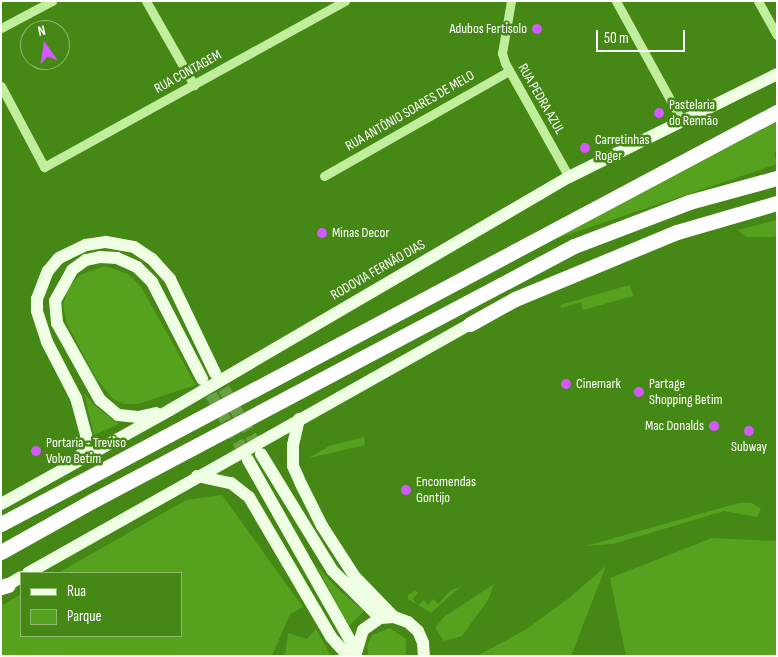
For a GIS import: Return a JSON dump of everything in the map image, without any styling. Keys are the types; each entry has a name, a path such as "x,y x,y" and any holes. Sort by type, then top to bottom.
{"highway":[{"path":"1,524 777,112"},
{"path":"1,552 92,501 574,246 689,202 777,178"},
{"path":"470,324 515,299 583,269 725,223 777,203"}],"main road":[{"name":"RODOVIA FERNÃO DIAS","path":"1,504 170,410 570,176 777,74"},
{"path":"75,464 84,450 86,435 76,398 47,342 37,311 37,299 48,271 59,258 86,245 106,242 134,247 152,259 170,280 215,373"},
{"path":"170,410 138,417 118,415 100,400 57,323 55,301 72,270 86,260 100,257 116,258 137,267 156,289 202,379"},
{"path":"30,572 197,476 470,324"},
{"path":"299,419 293,446 293,466 310,504 355,577 394,617"},
{"path":"261,454 332,570 380,618"},
{"path":"248,460 353,654"},
{"path":"197,476 231,483 249,497 331,637 353,654"},
{"path":"3,587 20,578"},
{"path":"353,654 363,630 380,618 394,617 408,622 418,631 423,642 424,656"}],"street":[{"path":"1,28 52,1"},
{"path":"146,1 194,85"},
{"name":"RUA CONTAGEM","path":"1,86 44,167 345,1"},
{"name":"RUA PEDRA AZUL","path":"511,1 502,53 509,71 570,176"},
{"path":"616,1 682,121"},
{"path":"758,1 777,35"},
{"name":"RUA ANTÔNIO SOARES DE MELO","path":"324,176 509,71"}],"green space":[{"path":"777,122 777,151 774,153 777,164 549,241"},
{"path":"777,220 777,236 746,237 738,230"},
{"path":"105,266 128,274 141,287 196,385 138,404 124,404 113,399 96,378 67,324 63,305 69,287 80,275"},
{"path":"667,274 630,285 633,296 583,310 581,302 561,308 560,305"},
{"path":"84,393 94,405 119,424 94,435"},
{"path":"364,437 365,445 309,458 329,446"},
{"path":"222,495 303,607 290,614 272,656 1,656 1,606 20,595 20,637 182,637 182,572 60,572 186,500"},
{"path":"739,503 752,503 761,509 757,517 724,511 613,544 586,546"},
{"path":"712,538 777,541 777,656 626,656 610,578"},
{"path":"316,565 338,589 364,611 348,627"},
{"path":"606,566 571,656 477,656 525,630 569,598"},
{"path":"494,584 488,600 462,636 444,641 435,628 444,617"},
{"path":"460,587 431,613 408,599 408,595 415,591 418,592 413,599 418,605 424,600 428,605 433,599 438,604 451,590"},
{"path":"390,628 406,639 406,656 369,656 367,647 372,635"},
{"path":"316,629 331,656 285,656 288,633 307,639"}],"tunnel":[{"path":"215,373 261,454"},
{"path":"202,379 248,459"}],"place":[{"name":"Adubos Fertisolo","path":"537,29"},
{"name":"Pastelaria do Rennão","path":"659,113"},
{"name":"Carretinhas Roger","path":"585,148"},
{"name":"Minas Decor","path":"322,233"},
{"name":"Cinemark","path":"566,384"},
{"name":"Partage Shopping Betim","path":"639,392"},
{"name":"Mac Donalds","path":"714,426"},
{"name":"Subway","path":"749,431"},
{"name":"Portaria - Treviso Volvo Betim","path":"36,451"},
{"name":"Encomendas Gontijo","path":"406,490"}]}
